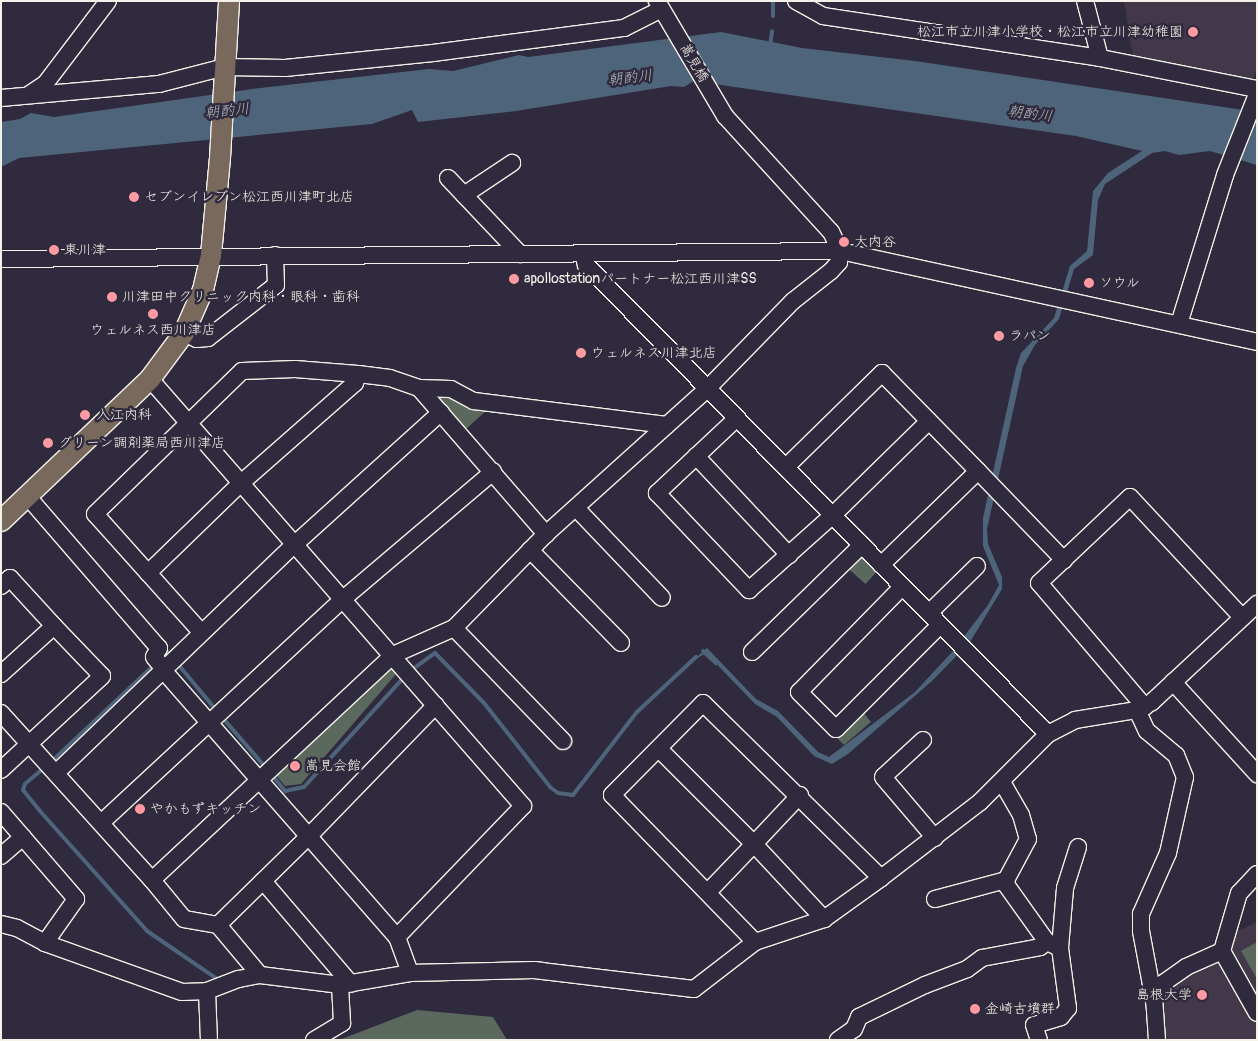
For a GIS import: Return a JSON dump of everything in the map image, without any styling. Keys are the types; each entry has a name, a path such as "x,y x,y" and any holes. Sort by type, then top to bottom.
{"main road":[{"path":"1,521 150,379 184,333 203,290 210,255 220,158 229,1"}],"street":[{"path":"30,94 44,84 108,1"},
{"path":"796,1 823,16 1100,58 1256,93 1225,175 1179,324"},
{"path":"1085,1 1100,58"},
{"path":"1,98 30,94 48,96 159,84 225,73 443,52 624,28 663,10"},
{"name":"嵩見橋","path":"663,10 719,106 831,232 840,251"},
{"path":"464,195 512,163"},
{"path":"448,178 520,254"},
{"path":"152,880 265,774 454,628 546,534 707,389 793,301 831,271 839,262 840,251"},
{"path":"1,259 210,255 840,251 1257,342"},
{"path":"583,253 586,265 1048,734"},
{"path":"184,333 197,339 208,338 276,285 275,255"},
{"path":"201,632 95,514 242,371 295,369 390,378 419,388 451,389 474,401 666,425"},
{"path":"786,466 882,373 1064,560"},
{"path":"148,573 240,484 355,383 358,374"},
{"path":"150,379 187,424 436,704 523,806 396,937"},
{"path":"419,388 546,534"},
{"path":"56,773 165,664 441,412"},
{"path":"737,418 657,494 749,590 833,515 929,421"},
{"path":"696,456 789,555"},
{"path":"881,565 978,471"},
{"path":"101,823 343,599 493,472"},
{"path":"28,496 159,648 165,664 265,774 309,836 396,937 410,974"},
{"path":"1157,1040 1154,1001 1141,932 1141,914 1168,853 1185,777 1176,755 1153,737 1141,708 1039,583 1130,497 1242,617"},
{"path":"576,508 662,598"},
{"path":"752,652 862,545"},
{"path":"530,550 621,643"},
{"path":"929,613 977,566"},
{"path":"1,586 10,578 102,676 1,770"},
{"path":"902,587 799,692 836,729 940,625"},
{"path":"1,924 17,928 44,943 182,992 207,991 239,978 260,975 346,984 410,974 534,970 694,989 755,942 824,919 881,878 935,838 1002,782 1048,734 1089,716 1141,708 1173,682 1257,604"},
{"path":"1,674 54,626"},
{"path":"454,628 563,740"},
{"path":"1173,682 1257,774"},
{"path":"755,942 612,795 704,703 800,795 881,878"},
{"path":"218,925 309,836 436,704"},
{"path":"1,713 152,880 184,919 218,925 260,975"},
{"path":"923,740 882,777 935,838"},
{"path":"659,749 754,844 824,919"},
{"path":"935,899 1006,880 1026,848 1028,839 1021,815 1002,782"},
{"path":"708,892 800,795"},
{"path":"1,812 76,900 44,943"},
{"path":"1,856 23,838"},
{"path":"1039,1040 1034,1025 1061,1016 1068,1008 1054,945 1065,888 1078,847"},
{"path":"1257,874 1239,893 1222,951 1257,1013"},
{"path":"1006,880 1013,896 1054,945"},
{"path":"263,881 346,984 342,1023 314,1040"},
{"path":"838,1040 859,1034 859,1017 925,985 967,969 982,958 1040,946 1054,945"},
{"path":"1154,1001 1162,984 1170,977 1222,951"},
{"path":"207,991 209,1040"}],"shaded area":[{"name":"松江市立川津小学校・松江市立川津幼稚園","path":"1124,1 1257,1 1257,70 1252,81 1134,64"},
{"path":"1257,922 1257,1002 1231,953 1234,933"},
{"name":"島根大学","path":"1220,960 1257,1024 1257,1040 1163,1040 1160,1001 1167,988 1187,974"}],"green space":[{"path":"438,392 489,408 465,430 433,396"},
{"path":"859,554 878,571 866,584 847,567"},
{"path":"393,668 397,673 301,784 285,786 274,773 384,670"},
{"path":"862,711 871,722 844,745 836,737"},
{"path":"1257,942 1257,979 1241,951"},
{"path":"417,1010 493,1017 507,1040 339,1040"}],"water":[{"name":"朝酌川","path":"721,32 802,48 915,61 1257,112 1257,165 1210,151 1179,155 1165,151 1152,153 1105,184 1098,200 1093,255 1074,269 1059,319 1035,345 1023,366 987,529 988,544 1002,577 1002,589 970,642 932,681 848,754 832,764 814,756 777,717 755,704 706,653 691,662 707,648 756,699 778,711 818,752 829,757 915,692 953,651 988,605 999,585 983,546 983,518 1016,368 1021,353 1054,318 1070,266 1087,251 1093,191 1108,173 1142,151 1076,136 714,84 708,72 684,87 671,86 516,111 418,122 412,110 372,124 19,158 1,167 1,122 20,119 31,113 54,117 260,88 429,69 453,71 519,55 528,57"}],"waterway":[{"path":"773,1 773,16"},
{"path":"770,46 772,31"},
{"path":"703,651 716,663"},
{"path":"161,659 168,652 172,657"},
{"path":"410,671 435,653 484,703 550,787 558,793 573,795 637,712 696,657"},
{"path":"176,662 217,711"},
{"path":"50,763 154,665"},
{"path":"272,775 285,791 304,787 405,676"},
{"path":"221,716 266,768"},
{"path":"45,767 25,784 23,790 39,810 147,931 220,981"}],"place":[{"name":"松江市立川津小学校・松江市立川津幼稚園","path":"1193,32"},
{"name":"セブンイレブン松江西川津町北店","path":"134,197"},
{"name":"大内谷","path":"844,242"},
{"name":"東川津","path":"54,250"},
{"name":"apollostationパートナー松江西川津SS","path":"514,279"},
{"name":"ソウル","path":"1089,283"},
{"name":"川津田中クリニック内科・眼科・歯科","path":"112,297"},
{"name":"ウェルネス西川津店","path":"153,314"},
{"name":"ラパン","path":"999,336"},
{"name":"ウェルネス川津北店","path":"581,353"},
{"name":"入江内科","path":"85,415"},
{"name":"グリーン調剤薬局西川津店","path":"48,443"},
{"name":"嵩見会館","path":"295,766"},
{"name":"やかもずキッチン","path":"140,809"},
{"name":"島根大学","path":"1202,995"},
{"name":"金崎古墳群","path":"975,1009"}]}
